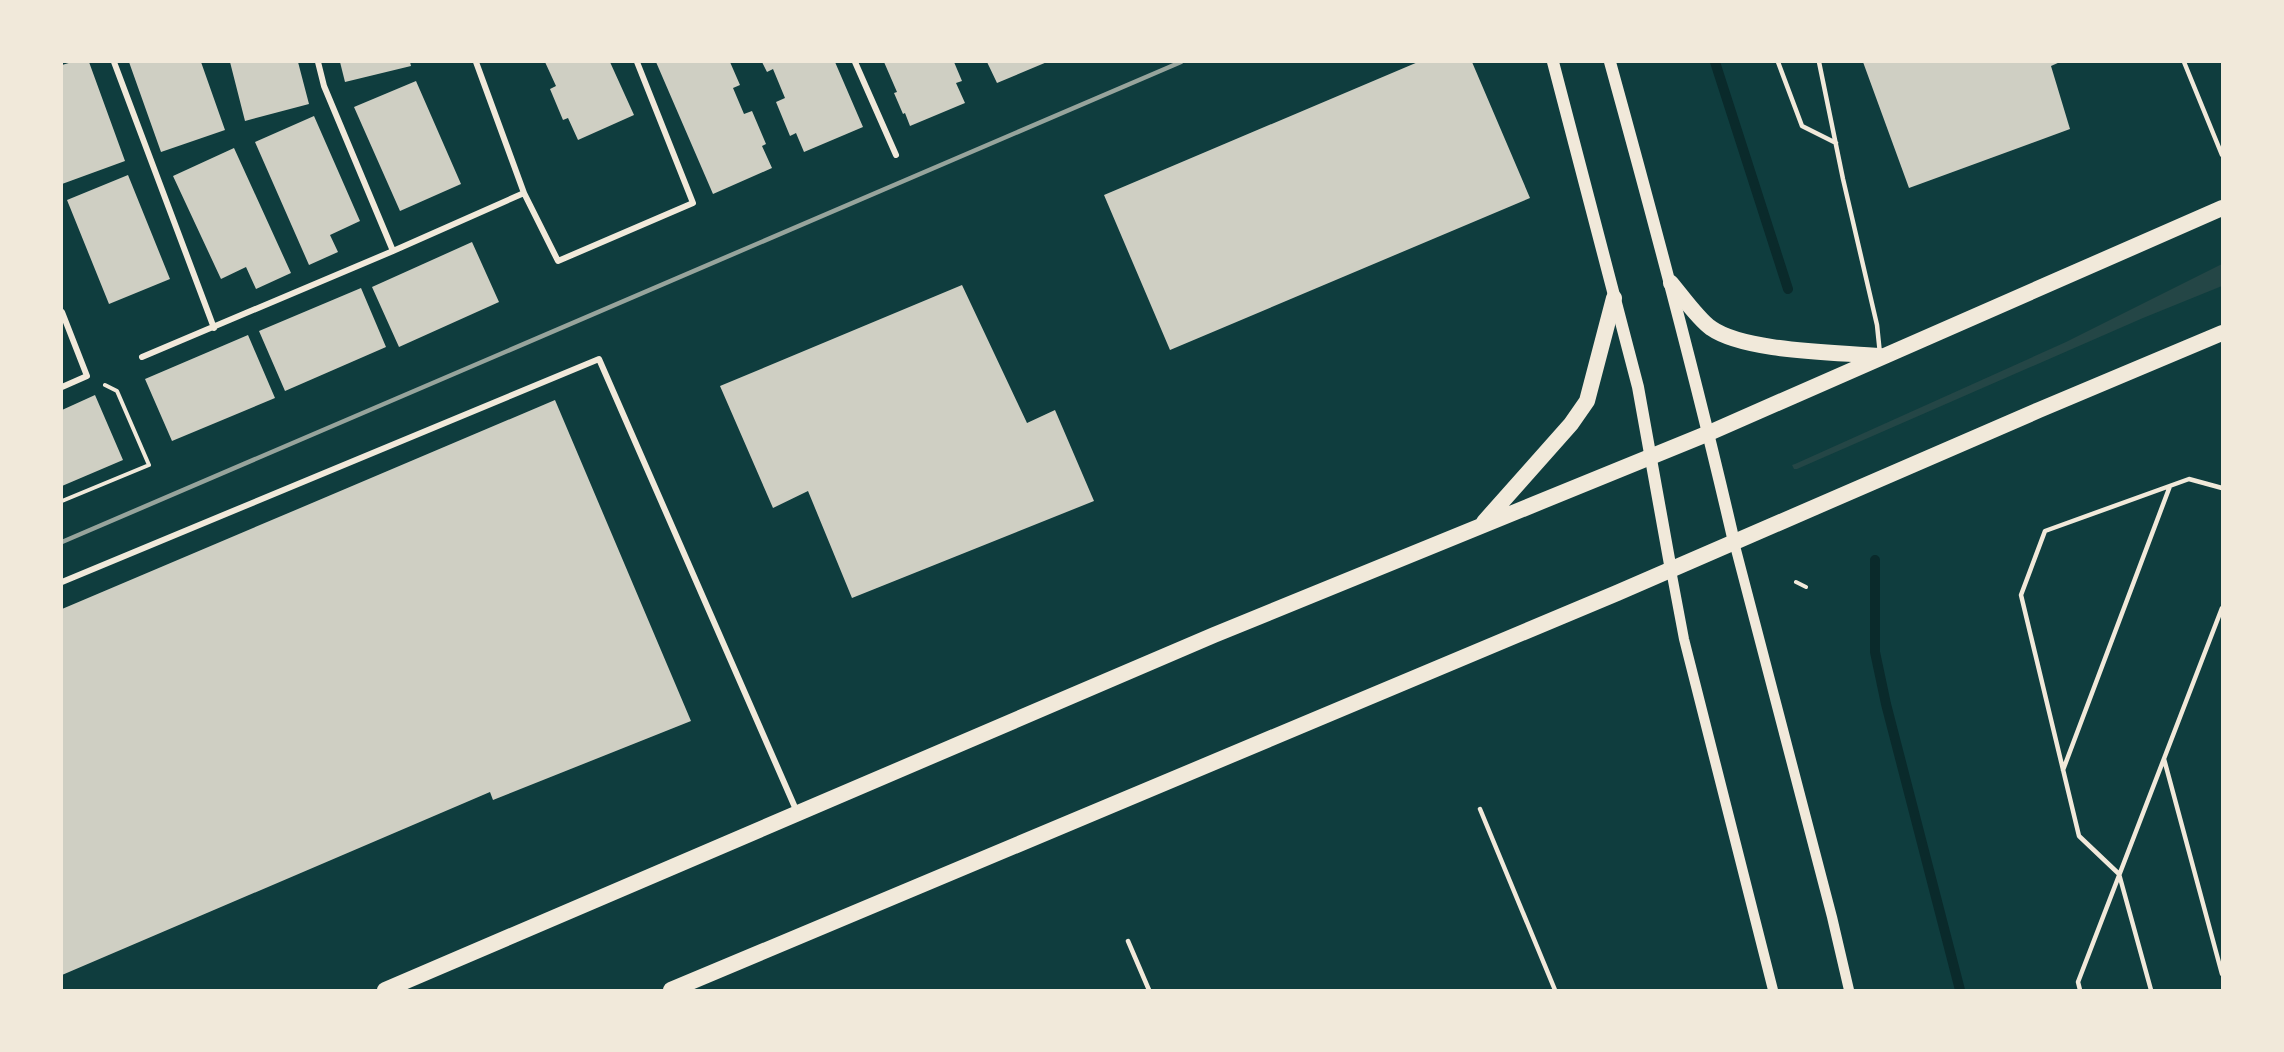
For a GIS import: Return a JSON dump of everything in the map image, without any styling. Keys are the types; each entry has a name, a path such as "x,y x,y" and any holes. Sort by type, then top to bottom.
{"highway":[{"path":"385,990 1214,634 1651,457 2223,208"},
{"path":"1671,283 1710,328 1736,340 1757,345 1881,357"},
{"path":"1482,525 1571,424 1587,402 1614,298"},
{"path":"671,990 1671,570 2223,333"}],"main road":[{"path":"1553,62 1638,387 1671,570"},
{"path":"1610,62 1671,283 1734,542"}],"street":[{"path":"114,62 214,328"},
{"path":"318,62 324,86 393,251"},
{"path":"476,62 524,193 558,261 693,203 637,62"},
{"path":"855,62 896,155"},
{"path":"142,357 524,193"},
{"path":"62,312 87,376 62,387"},
{"path":"62,582 598,359 798,814"},
{"path":"1734,542 1849,990"},
{"path":"1671,570 1684,639 1773,990"}],"lane":[{"path":"1778,62 1802,126 1836,143"},
{"path":"1819,62 1877,325 1881,357"},
{"path":"2184,62 2223,155"},
{"path":"2151,990 2119,874 2079,836 2021,595 2045,531 2189,479 2223,488"},
{"path":"2063,770 2170,486"},
{"path":"2080,990 2078,982 2223,608"},
{"path":"2164,758 2223,974"},
{"path":"1480,809 1555,990"},
{"path":"1128,941 1149,990"}],"path":[{"path":"62,501 149,465 117,391 87,376"},
{"path":"1796,582 1806,587"}],"shaded area":[{"path":"2222,264 2222,286 2143,318 1797,469 1794,469 1792,465 2066,342"}],"building":[{"path":"72,62 89,62 125,161 62,184 62,65"},
{"path":"129,62 201,62 225,130 161,152"},
{"path":"230,62 298,62 309,104 245,121"},
{"path":"340,62 410,62 411,66 345,82"},
{"path":"545,62 610,62 634,115 578,140 568,118 563,120 550,89 556,86"},
{"path":"656,62 730,62 740,85 733,88 744,114 752,111 766,144 762,146 772,168 713,194"},
{"path":"762,62 835,62 863,127 804,152 796,133 790,136 776,102 785,98 773,69 767,72"},
{"path":"884,62 954,62 962,81 956,83 965,103 910,126 894,93 897,92"},
{"path":"987,62 1047,62 997,83"},
{"path":"1418,62 1472,62 1530,198 1170,350 1104,195"},
{"path":"1863,62 2060,62 2051,66 2070,129 1909,188"},
{"path":"416,81 461,184 400,211 354,107"},
{"path":"314,116 360,221 330,235 338,252 309,265 255,142"},
{"path":"234,148 291,273 256,289 246,267 221,279 173,176"},
{"path":"128,175 170,279 109,304 67,200"},
{"path":"472,242 499,302 399,347 372,287"},
{"path":"962,285 1027,423 1055,410 1094,501 852,598 808,491 773,508 720,386"},
{"path":"361,288 386,347 285,391 259,331"},
{"path":"248,335 275,398 172,441 145,379"},
{"path":"95,395 123,460 62,486 62,410"},
{"path":"555,400 691,721 493,800 490,792 62,975 62,609"}],"waterway":[{"path":"1715,62 1788,289"},
{"path":"1875,560 1875,652 1886,704 1960,990"}],"railway":[{"path":"62,542 1181,62"}]}
